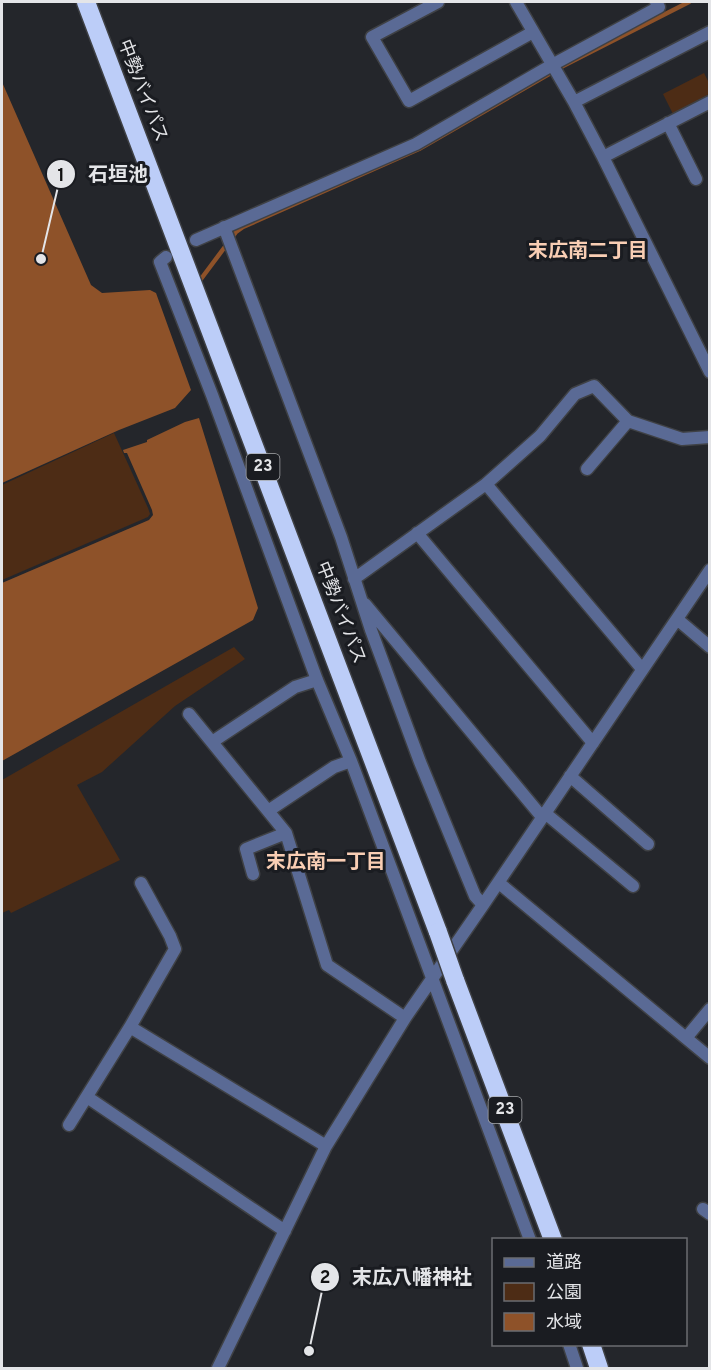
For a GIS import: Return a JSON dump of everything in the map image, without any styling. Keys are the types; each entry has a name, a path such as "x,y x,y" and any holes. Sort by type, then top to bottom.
{"highway":[{"name":"中勢バイパス","path":"86,2 553,1238"},
{"path":"592,1346 599,1368"}],"street":[{"path":"438,2 372,37 409,101 533,32"},
{"path":"516,2 574,102 710,372"},
{"path":"196,240 416,144 662,3"},
{"path":"574,102 710,32"},
{"path":"603,158 710,102"},
{"path":"668,123 696,178"},
{"path":"224,227 340,537 420,762 475,896 483,905"},
{"path":"166,257 160,262 212,395 317,680 351,761 530,1238"},
{"path":"354,579 486,484 540,436 575,394 594,386 628,421 682,439 710,438"},
{"path":"588,469 628,421"},
{"path":"486,484 642,669"},
{"path":"417,533 593,743"},
{"path":"218,1368 326,1146 405,1018 710,570"},
{"path":"361,599 544,815 633,886"},
{"path":"677,619 710,647"},
{"path":"212,742 295,687 317,680"},
{"path":"189,714 286,833 327,964 405,1018"},
{"path":"268,811 333,767 351,761"},
{"path":"570,776 648,844"},
{"path":"253,874 246,849 286,833"},
{"path":"69,1125 175,949 141,883"},
{"path":"499,883 710,1058"},
{"path":"686,1038 710,1009"},
{"path":"130,1027 326,1146"},
{"path":"87,1097 285,1230"},
{"path":"570,1346 577,1368"}],"green space":[{"path":"704,73 709,83 709,94 673,114 663,94"},
{"path":"114,433 148,508 150,514 148,517 2,580 2,485"},
{"path":"234,647 245,659 175,706 102,772 77,785 120,860 11,913 9,910 2,913 2,780"}],"water":[{"path":"2,82 91,285 102,293 150,290 156,293 191,390 175,408 119,430 2,483"},
{"path":"199,418 258,608 253,620 2,761 2,583 149,520 153,515 152,510 127,453 123,450 147,442 185,422"}],"waterway":[{"path":"198,283 236,232 243,227 419,149 563,66 689,2"}],"place":[{"name":"石垣池","path":"41,259"},
{"name":"末広八幡神社","path":"309,1351"}],"district":[{"name":"末広南二丁目","path":"588,252"},
{"name":"末広南一丁目","path":"326,863"}]}
